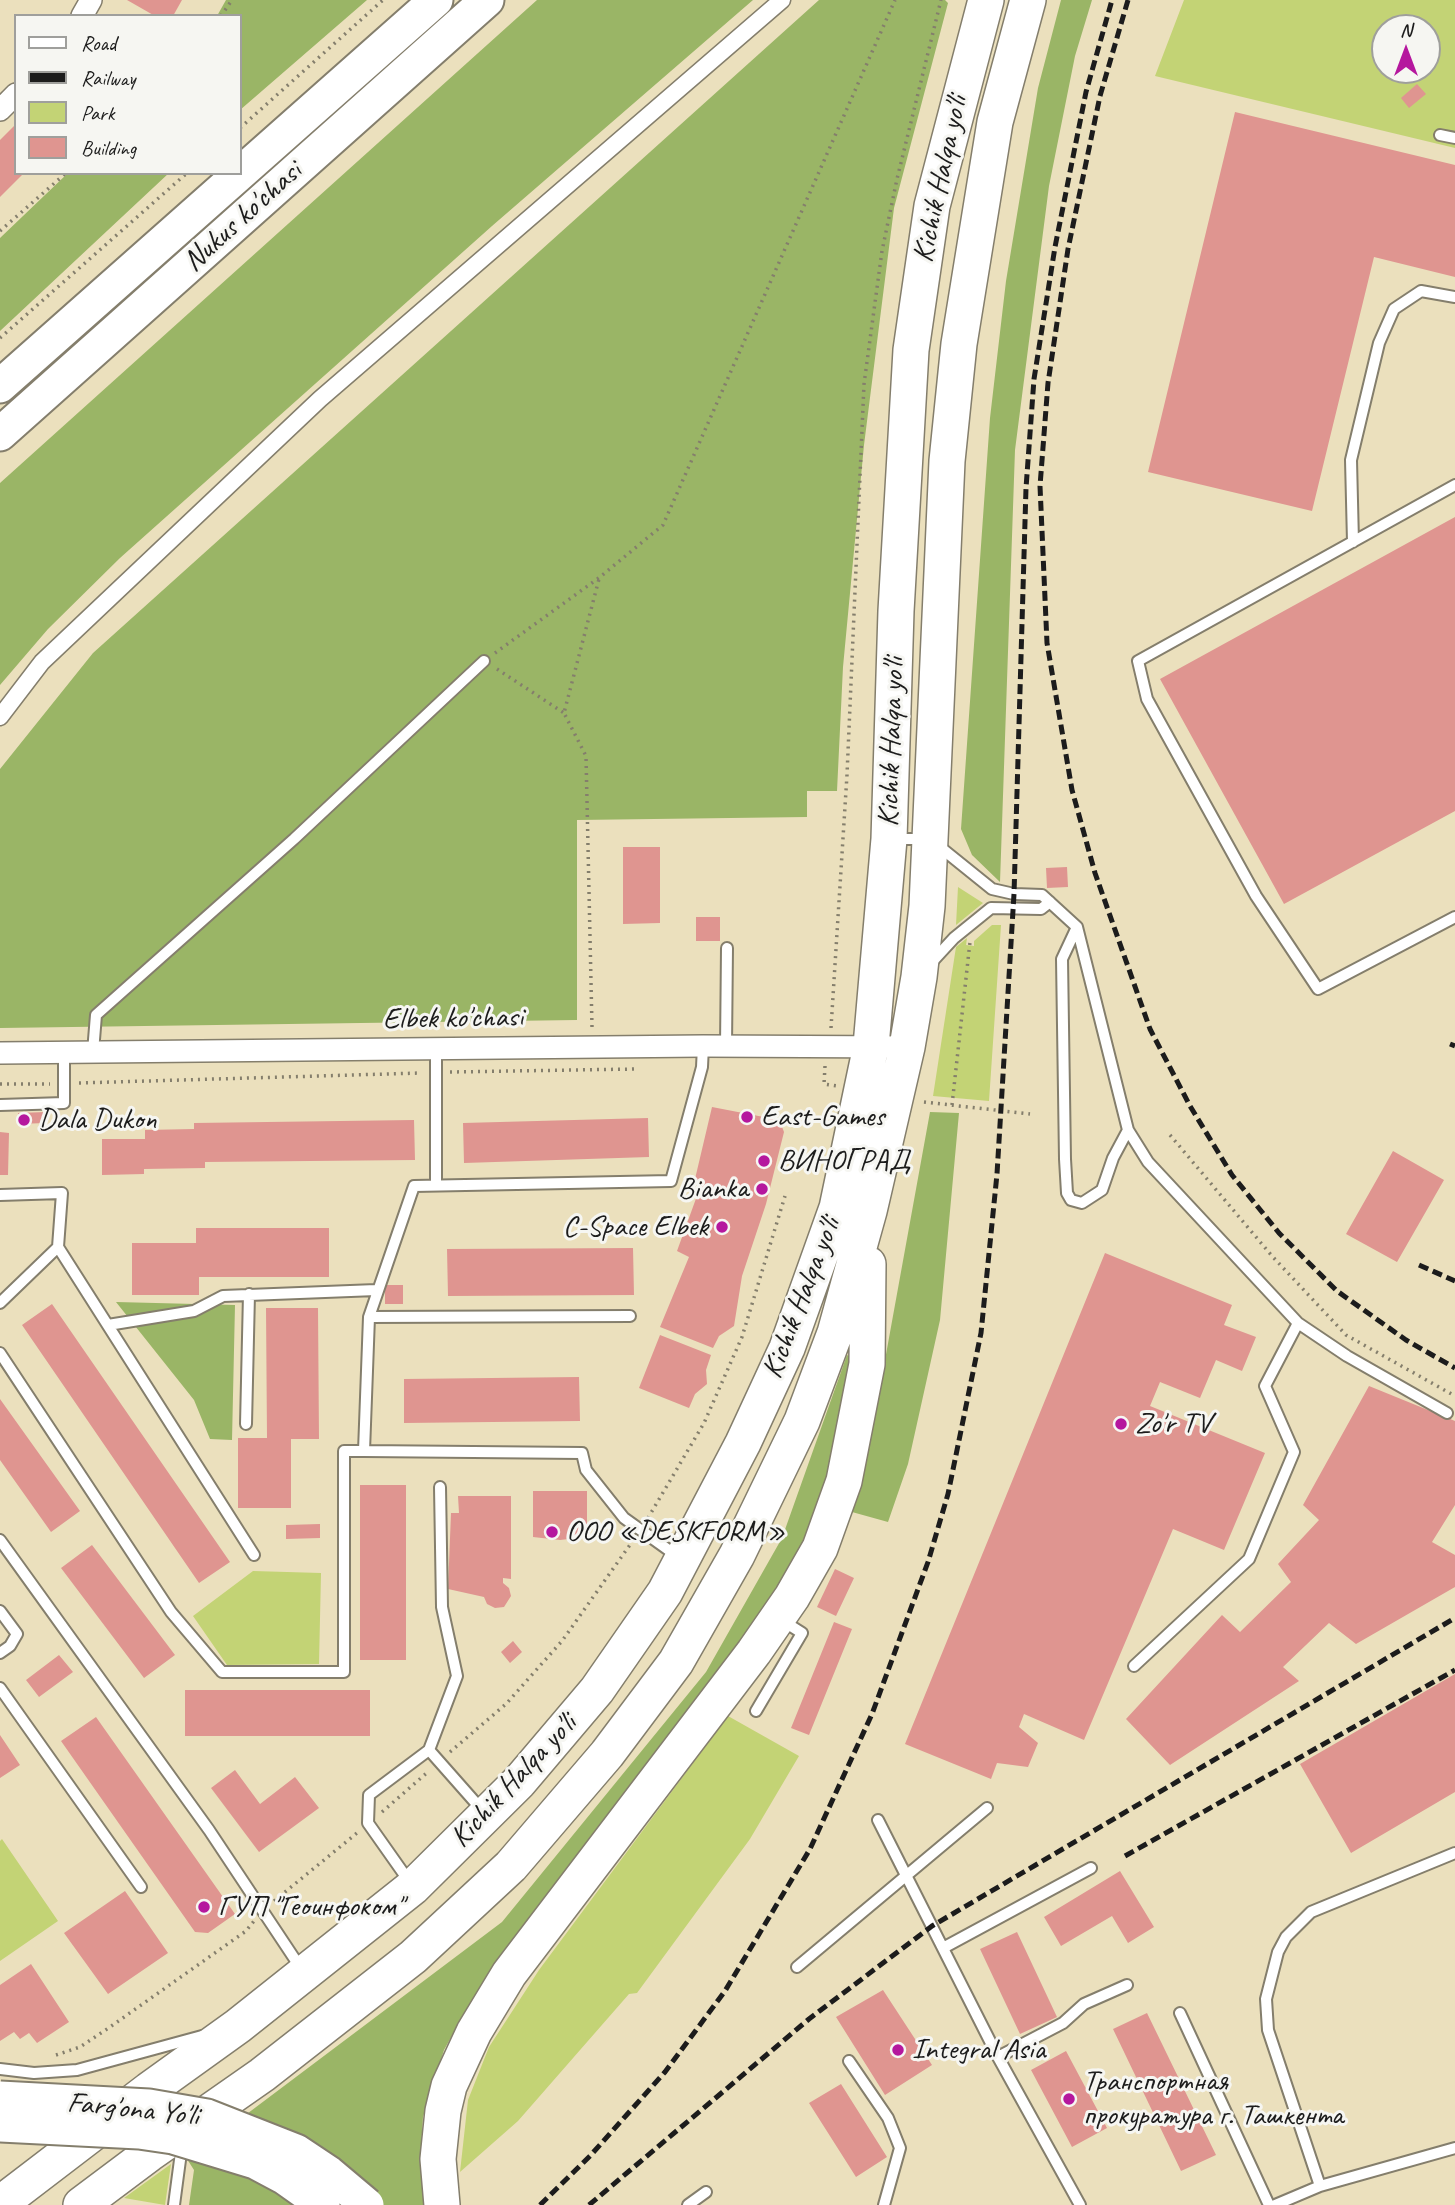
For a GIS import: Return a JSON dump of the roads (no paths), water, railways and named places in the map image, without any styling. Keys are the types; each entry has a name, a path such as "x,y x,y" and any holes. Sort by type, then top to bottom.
{"highway":[{"name":"Kichik Halqa yo'li","path":"0,2204 238,2026 413,1886 486,1815 559,1737 597,1690 645,1622 682,1560 743,1443 787,1348 837,1208 871,1046 889,839 905,427 915,316 932,206 958,95 986,0"},
{"name":"Kichik Halqa yo'li","path":"94,2201 184,2129 262,2075 413,1957 459,1917 558,1813 653,1695 717,1592 802,1421 835,1333 869,1212 907,1048 919,977 930,839 947,461 959,344 995,122 1028,0"},
{"path":"442,2205 438,2137 449,2086 461,2057 509,1974 605,1852 778,1617 820,1548 844,1481 867,1364 869,1212"}],"main road":[{"name":"Nukus ko'chasi","path":"0,434 487,0"},
{"name":"Nukus ko'chasi","path":"242,172 425,10"},
{"path":"425,10 413,29 416,38 437,44"},
{"name":"Nukus ko'chasi","path":"0,386 238,175"},
{"name":"Farg'ona Yo'li","path":"0,2098 159,2107 207,2116 296,2151 329,2173 367,2205"},
{"name":"Farg'ona Yo'li","path":"0,2125 139,2132 173,2137 255,2162 292,2182 323,2205"}],"street":[{"path":"0,717 42,662 320,399 782,0"},
{"name":"Elbek ko'chasi","path":"0,1053 726,1046 826,1055 871,1046 907,1048"}],"lane":[{"path":"1440,135 1455,138"},
{"path":"1353,542 1351,460 1379,343 1394,309 1420,291 1455,297"},
{"path":"1455,485 1138,662 1147,699 1256,896 1318,989 1455,917"},
{"path":"93,1052 96,1015 294,839 484,661"},
{"path":"889,839 930,839 992,889 1014,894 1042,895 1077,927 1128,1130 1148,1162 1298,1323 1347,1356 1447,1413"},
{"path":"919,977 954,938 991,908 1041,909 1050,902"},
{"path":"1077,927 1062,959 1065,1159 1067,1193 1071,1200 1082,1203 1102,1190 1113,1158 1128,1130"},
{"path":"726,1046 727,948"},
{"path":"364,1451 369,1317 376,1290 414,1186 671,1181 702,1068 703,1046"},
{"path":"436,1049 436,1185"},
{"path":"0,1105 64,1103 64,1053"},
{"path":"0,1195 62,1194 58,1247 254,1555"},
{"path":"0,1303 58,1247"},
{"path":"108,1325 194,1311 223,1296 376,1290"},
{"path":"246,1424 249,1294"},
{"path":"369,1317 630,1316"},
{"path":"1134,1667 1249,1559 1294,1452 1265,1386 1298,1323"},
{"path":"2,1361 171,1612 222,1672 344,1672 344,1451 582,1453 586,1470 624,1518 682,1560"},
{"path":"413,1886 368,1823 369,1795 429,1750 457,1676 442,1608 440,1487"},
{"path":"0,1540 209,1830 304,1972"},
{"path":"0,1611 17,1634 10,1646 0,1653"},
{"path":"756,1711 802,1633 778,1617"},
{"path":"0,1688 141,1888"},
{"path":"429,1750 486,1815"},
{"path":"797,1967 987,1808"},
{"path":"878,1821 998,2057 1080,2205"},
{"path":"1320,2186 1268,2030 1266,1999 1278,1952 1286,1937 1311,1912 1455,1853"},
{"path":"943,1948 1091,1868"},
{"path":"998,2057 1063,2023 1084,2004 1127,1985"},
{"path":"1180,2013 1272,2205 1320,2186 1455,2148"},
{"path":"0,2069 34,2073 77,2070 238,2026"},
{"path":"849,2062 888,2118 900,2148 884,2205"},
{"path":"0,2119 34,2073"},
{"path":"174,2205 184,2129"},
{"path":"688,2205 706,2192"}],"railway":[{"path":"540,2205 590,2156 665,2072 725,1991 810,1849 872,1714 928,1562 948,1494 981,1333 997,1174 1014,894 1026,488 1034,379 1055,247 1086,92 1112,0"},
{"path":"1128,0 1100,96 1068,249 1048,383 1040,486 1047,643 1072,790 1095,873 1150,1029 1190,1106 1232,1175 1279,1233 1337,1291 1406,1340 1455,1368"},
{"path":"1450,1044 1455,1046"},
{"path":"1419,1265 1455,1281"},
{"path":"589,2205 809,2019 932,1926 1455,1618"},
{"path":"1125,1856 1455,1670"}],"place":[{"name":"East-Games","path":"747,1117"},
{"name":"Dala Dukon","path":"24,1120"},
{"name":"ВИНОГРАД","path":"764,1161"},
{"name":"Bianka","path":"762,1189"},
{"name":"C-Space Elbek","path":"722,1227"},
{"name":"Zo'r TV","path":"1121,1424"},
{"name":"ООО «DESKFORM»","path":"552,1532"},
{"name":"ГУП \"Геоинфоком\"","path":"204,1907"},
{"name":"Integral Asia","path":"898,2050"},
{"name":"Транспортная прокуратура г. Ташкента","path":"1069,2099"}]}
